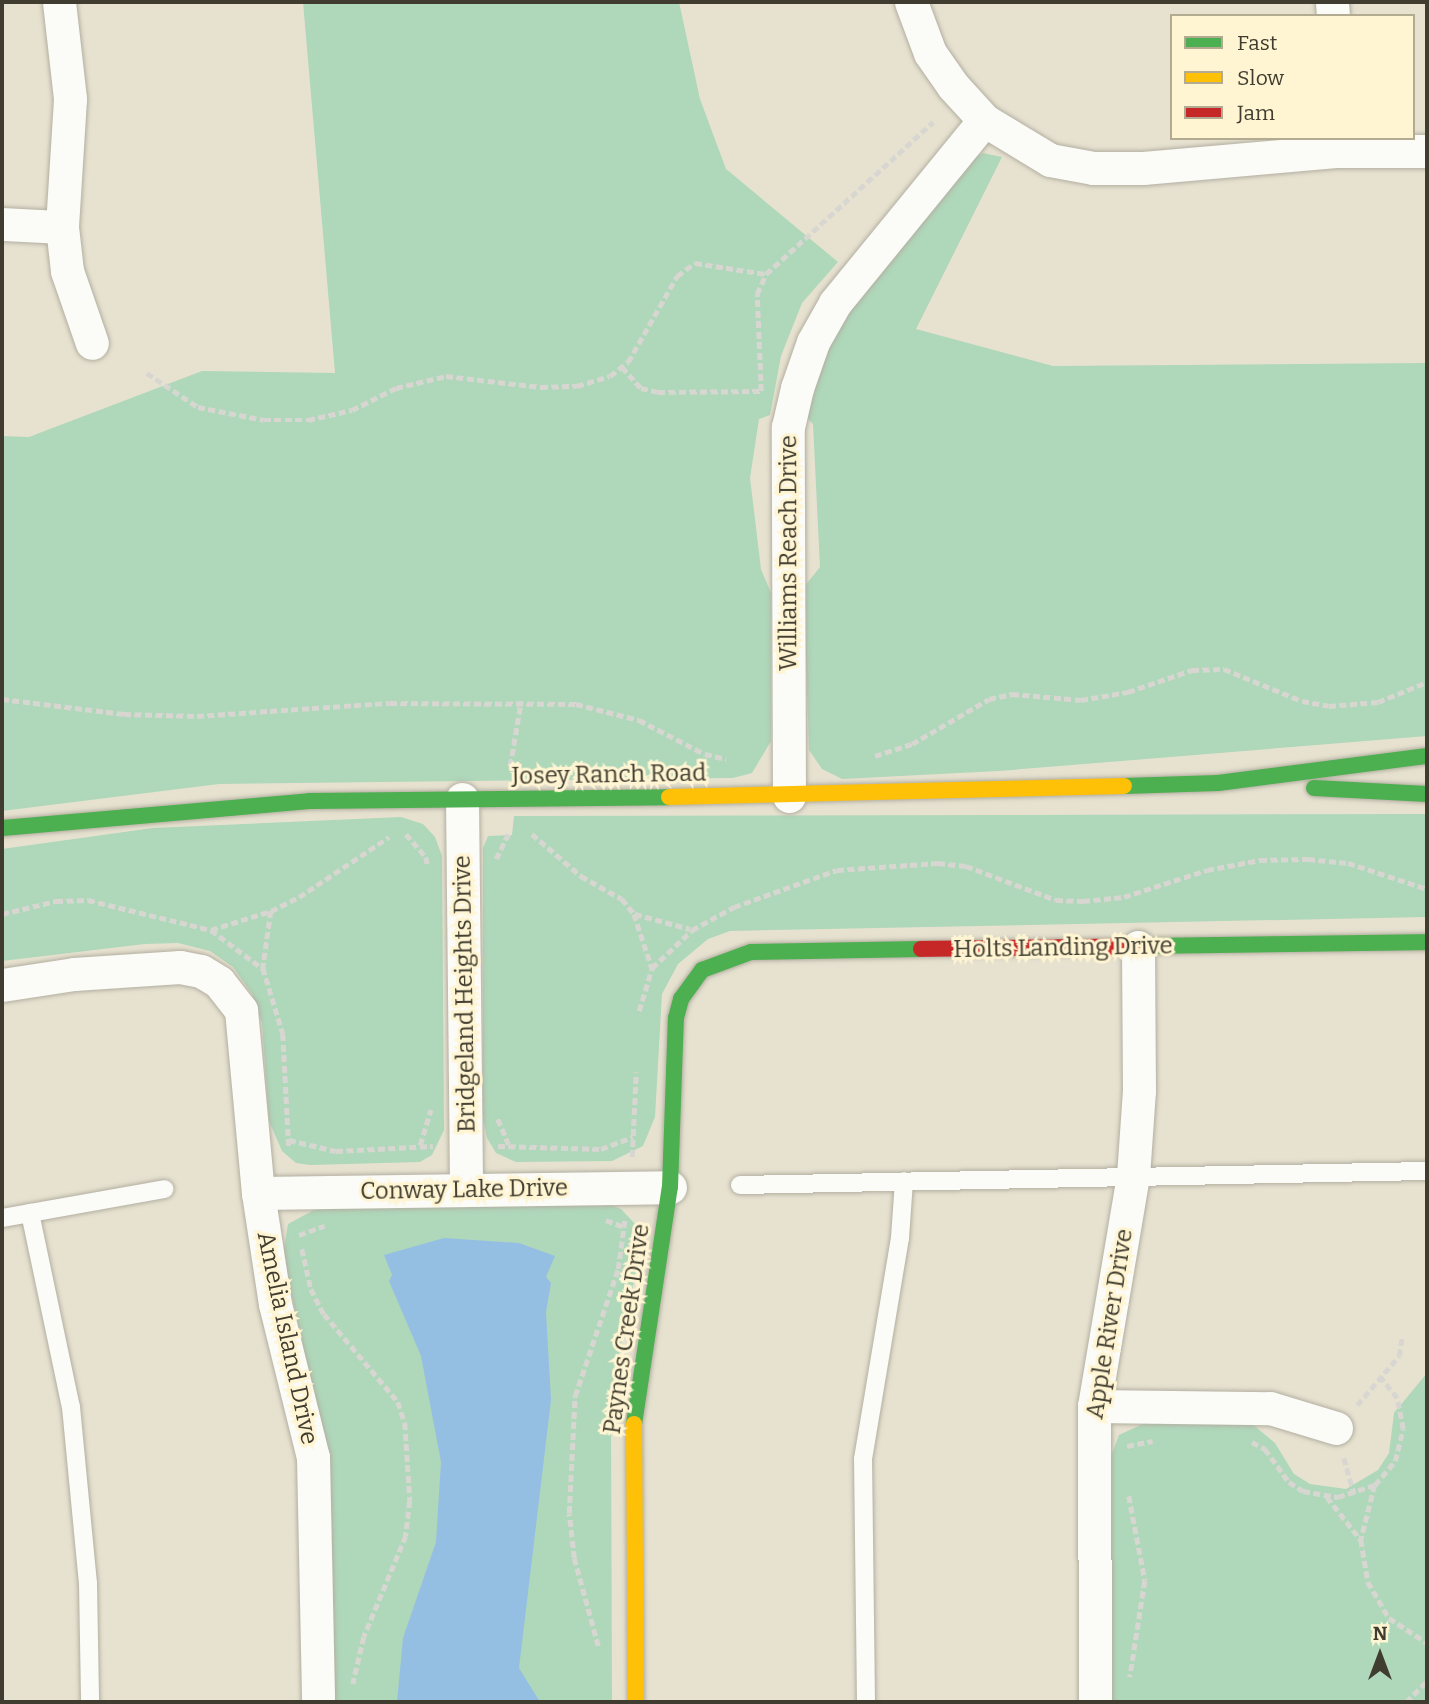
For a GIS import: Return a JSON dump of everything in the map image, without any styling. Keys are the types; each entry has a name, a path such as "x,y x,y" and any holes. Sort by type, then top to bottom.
{"street":[{"path":"59,2 70,99 62,227 67,271 92,343"},
{"path":"911,2 930,53 984,120 1050,160 1093,168 1338,145 1427,151"},
{"name":"Williams Reach Drive","path":"789,796 788,427 813,342 835,303 984,120"},
{"path":"2,224 62,227"},
{"name":"Josey Ranch Road","path":"1218,783 1427,756"},
{"name":"Josey Ranch Road","path":"2,828 216,807 462,799 789,796 1218,783 1427,794"},
{"name":"Bridgeland Heights Drive","path":"462,799 466,1190"},
{"name":"Holts Landing Drive","path":"702,970 751,951 1427,943"},
{"name":"Apple River Drive","path":"1094,1702 1110,1406 1139,1091 1138,947"},
{"name":"Amelia Island Drive","path":"2,985 159,965 201,971 219,982 241,1010 245,1028 258,1194 275,1304 313,1457 318,1702"},
{"name":"Paynes Creek Drive","path":"636,1702 632,1453 638,1376 670,1187 676,1018 681,999 702,970"},
{"name":"Conway Lake Drive","path":"258,1194 670,1187"},
{"path":"1110,1406 1269,1408 1336,1428"}],"lane":[{"path":"740,1185 1427,1171"},
{"path":"866,1702 863,1459 900,1238 904,1181"},
{"path":"2,1218 164,1189"},
{"path":"30,1213 73,1419 88,1583 90,1702"}],"path":[{"path":"763,404 757,294 766,274 933,122"},
{"path":"147,373 198,407 264,420 309,420 352,410 415,381 446,376 541,387 577,386 622,367 677,276 695,263 766,274"},
{"path":"622,367 641,388 658,392 761,391"},
{"path":"871,757 912,744 989,699 1012,694 1081,700 1128,692 1192,670 1224,669 1302,701 1329,706 1378,702 1427,681"},
{"path":"2,699 124,714 197,716 390,703 520,701 608,709 639,720 705,754 731,759"},
{"path":"510,800 510,757 520,701"},
{"path":"211,930 271,911 376,843 412,832"},
{"path":"509,832 530,833 544,842 566,864 610,890 634,914 653,968"},
{"path":"405,833 426,858 428,870"},
{"path":"2,914 56,901 88,900 211,930 263,968 271,911"},
{"path":"634,914 692,930"},
{"path":"419,1145 432,1106"},
{"path":"602,1659 574,1558 569,1513 575,1396 618,1269 629,1188"},
{"path":"290,1193 311,1289 337,1332 398,1402 405,1423 410,1501 406,1536 364,1637 351,1694"},
{"path":"1336,1428 1399,1356 1402,1338"},
{"path":"1110,1406 1127,1454"},
{"path":"1361,1540 1375,1485"},
{"path":"1128,1486 1145,1581 1128,1690"},
{"path":"1327,1497 1361,1540 1376,1601 1389,1618 1427,1643"},
{"path":"1406,1702 1427,1681"}],"green space":[{"path":"303,2 679,2 700,99 726,169 838,262 802,303 781,356 770,415 759,419 750,478 761,569 771,593 771,741 752,773 733,778 219,784 2,811 2,436 29,437 202,371 335,373"},
{"path":"983,153 1002,157 916,329 1053,366 1427,363 1427,736 999,771 842,779 822,769 809,750 804,587 820,567 813,424 807,418 824,357 846,311 961,165"},
{"path":"1427,814 1427,917 730,931 708,939 678,964 662,994 655,1117 643,1146 612,1161 516,1162 496,1153 487,1138 483,1118 483,848 488,836 512,835 514,816"},
{"path":"401,817 423,824 435,837 442,856 444,1130 432,1155 420,1162 310,1165 296,1163 282,1151 269,1121 262,1023 252,994 233,967 210,951 178,943 145,944 2,961 2,849 153,828"},
{"path":"602,1201 621,1209 636,1225 641,1247 616,1369 611,1415 612,1702 335,1702 331,1511 324,1442 283,1255 288,1224 325,1204"},
{"path":"1427,1373 1427,1702 1111,1702 1108,1464 1119,1435 1147,1422 1251,1423 1275,1443 1294,1474 1310,1484 1346,1489 1378,1470 1389,1453 1394,1413"}],"water":[{"path":"444,1238 519,1243 555,1256 546,1277 551,1283 546,1312 551,1400 519,1668 540,1702 397,1702 403,1638 436,1542 441,1462 421,1356 389,1281 392,1275 384,1255"}],"traffic: fast":[{"path":"1124,786 1218,783 1427,756"},
{"path":"1314,788 1427,794"},
{"path":"2,828 310,801 669,797"},
{"path":"1153,946 1427,942"},
{"path":"634,1424 670,1187 676,1018 681,999 702,970 751,952 921,949"}],"traffic: slow":[{"path":"669,797 1124,786"},
{"path":"634,1424 636,1702"}],"traffic: jam":[{"path":"921,949 1153,946"}]}
